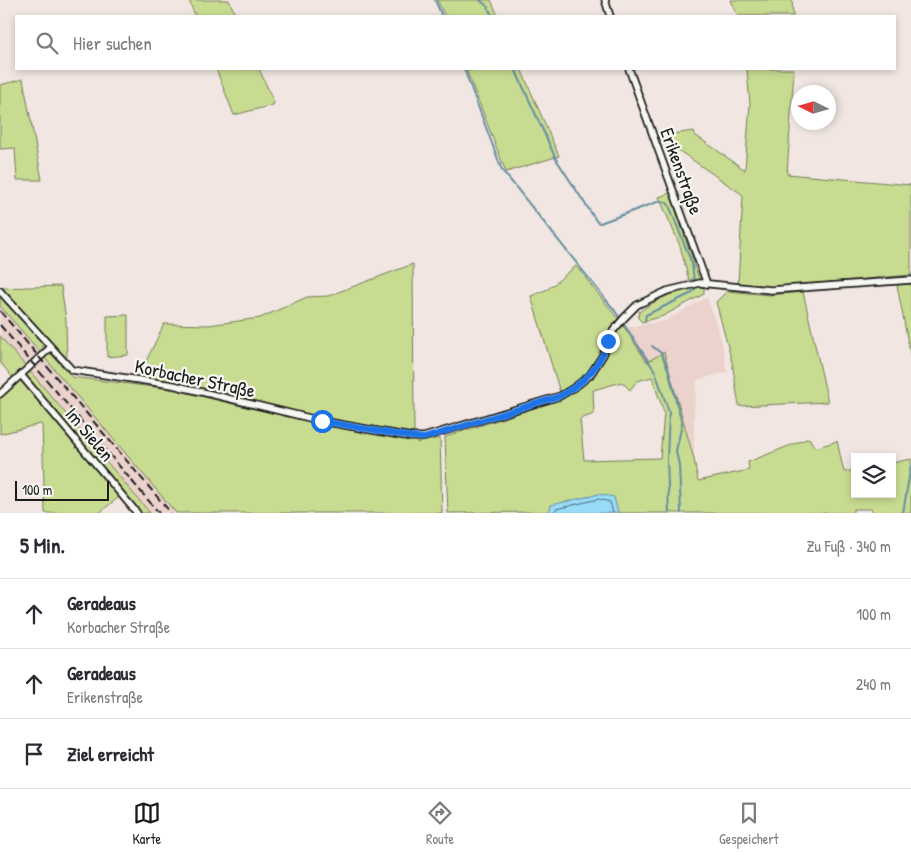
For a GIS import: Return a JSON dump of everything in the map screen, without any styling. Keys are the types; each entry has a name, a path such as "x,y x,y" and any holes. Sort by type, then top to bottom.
{"street":[{"path":"605,0 610,15"},
{"name":"Erikenstraße","path":"629,70 703,283"},
{"path":"703,283 771,290 911,280"},
{"name":"Korbacher Straße","path":"0,291 64,364 77,372 166,384 281,413 417,438 446,432 560,396 576,388 599,363 613,331 638,306 654,297 689,284 703,283"},
{"path":"0,394 50,348"},
{"name":"Im Sielen","path":"21,375 136,513"}],"shaded area":[{"path":"707,297 722,342 727,372 697,380 694,412 694,459 665,352 647,362 625,328 665,321"},
{"path":"0,306 176,513 150,513 81,432 0,336"}],"green space":[{"path":"189,0 229,0 236,15 195,15"},
{"path":"437,0 491,0 498,15 444,15"},
{"path":"731,0 792,0 793,15 738,15"},
{"path":"216,70 259,70 274,102 273,105 234,115"},
{"path":"466,70 521,70 559,156 506,172"},
{"path":"747,70 794,70 793,85 791,85 787,174 911,185 911,275 771,287 738,284 743,195 665,141 661,142 659,136 694,131 695,135 745,170 750,104"},
{"path":"23,79 42,180 17,180 15,148 0,149 0,85"},
{"path":"670,193 699,279 689,280 680,246 659,197"},
{"path":"413,264 414,433 328,419 188,385 139,376 164,324 209,325 260,318 307,297 328,296"},
{"path":"576,266 619,320 616,332 622,324 647,362 664,352 694,459 698,481 749,470 748,462 809,438 815,448 837,441 844,472 851,471 851,498 896,498 896,462 911,459 911,513 874,513 871,509 854,509 852,513 618,513 618,511 448,513 445,437 562,399 531,296 548,289","holes":["652,377 664,413 660,458 584,460 580,419 594,414 593,390 622,382 630,390 637,381"]},
{"path":"911,284 911,358 897,285"},
{"path":"61,286 66,320 67,363 36,325 0,288"},
{"path":"704,287 704,294 663,316 642,322 638,318 639,312 662,298 686,289"},
{"path":"727,291 769,295 803,292 828,402 739,406 732,362 716,302"},
{"path":"0,297 43,343 41,353 0,306"},
{"path":"128,315 128,355 107,357 107,316"},
{"path":"0,336 150,513 132,513 119,497 99,513 45,513 42,425 0,434 0,398 17,383 0,362"},
{"path":"51,354 72,377 170,389 328,426 417,441 417,443 440,438 442,513 176,513 44,357"}],"water":[{"path":"599,494 614,497 618,513 549,513 551,505"}],"waterway":[{"path":"435,0 442,15"},
{"path":"480,0 488,7 492,15"},
{"path":"464,70 502,170 615,311 655,371 669,412 667,459 669,513"},
{"path":"515,70 556,159 597,222 600,223 660,201 666,202 669,205 692,264 695,289 690,294 646,315 645,320"},
{"path":"652,346 661,353 668,369 682,424 676,451 679,465 681,513"},
{"path":"903,513 911,465"}],"railway":[{"path":"0,311 171,513"},
{"path":"0,325 159,513"}],"route":[{"path":"322,421 417,438 446,432 560,396 576,388 590,375 599,363 608,341"}]}
